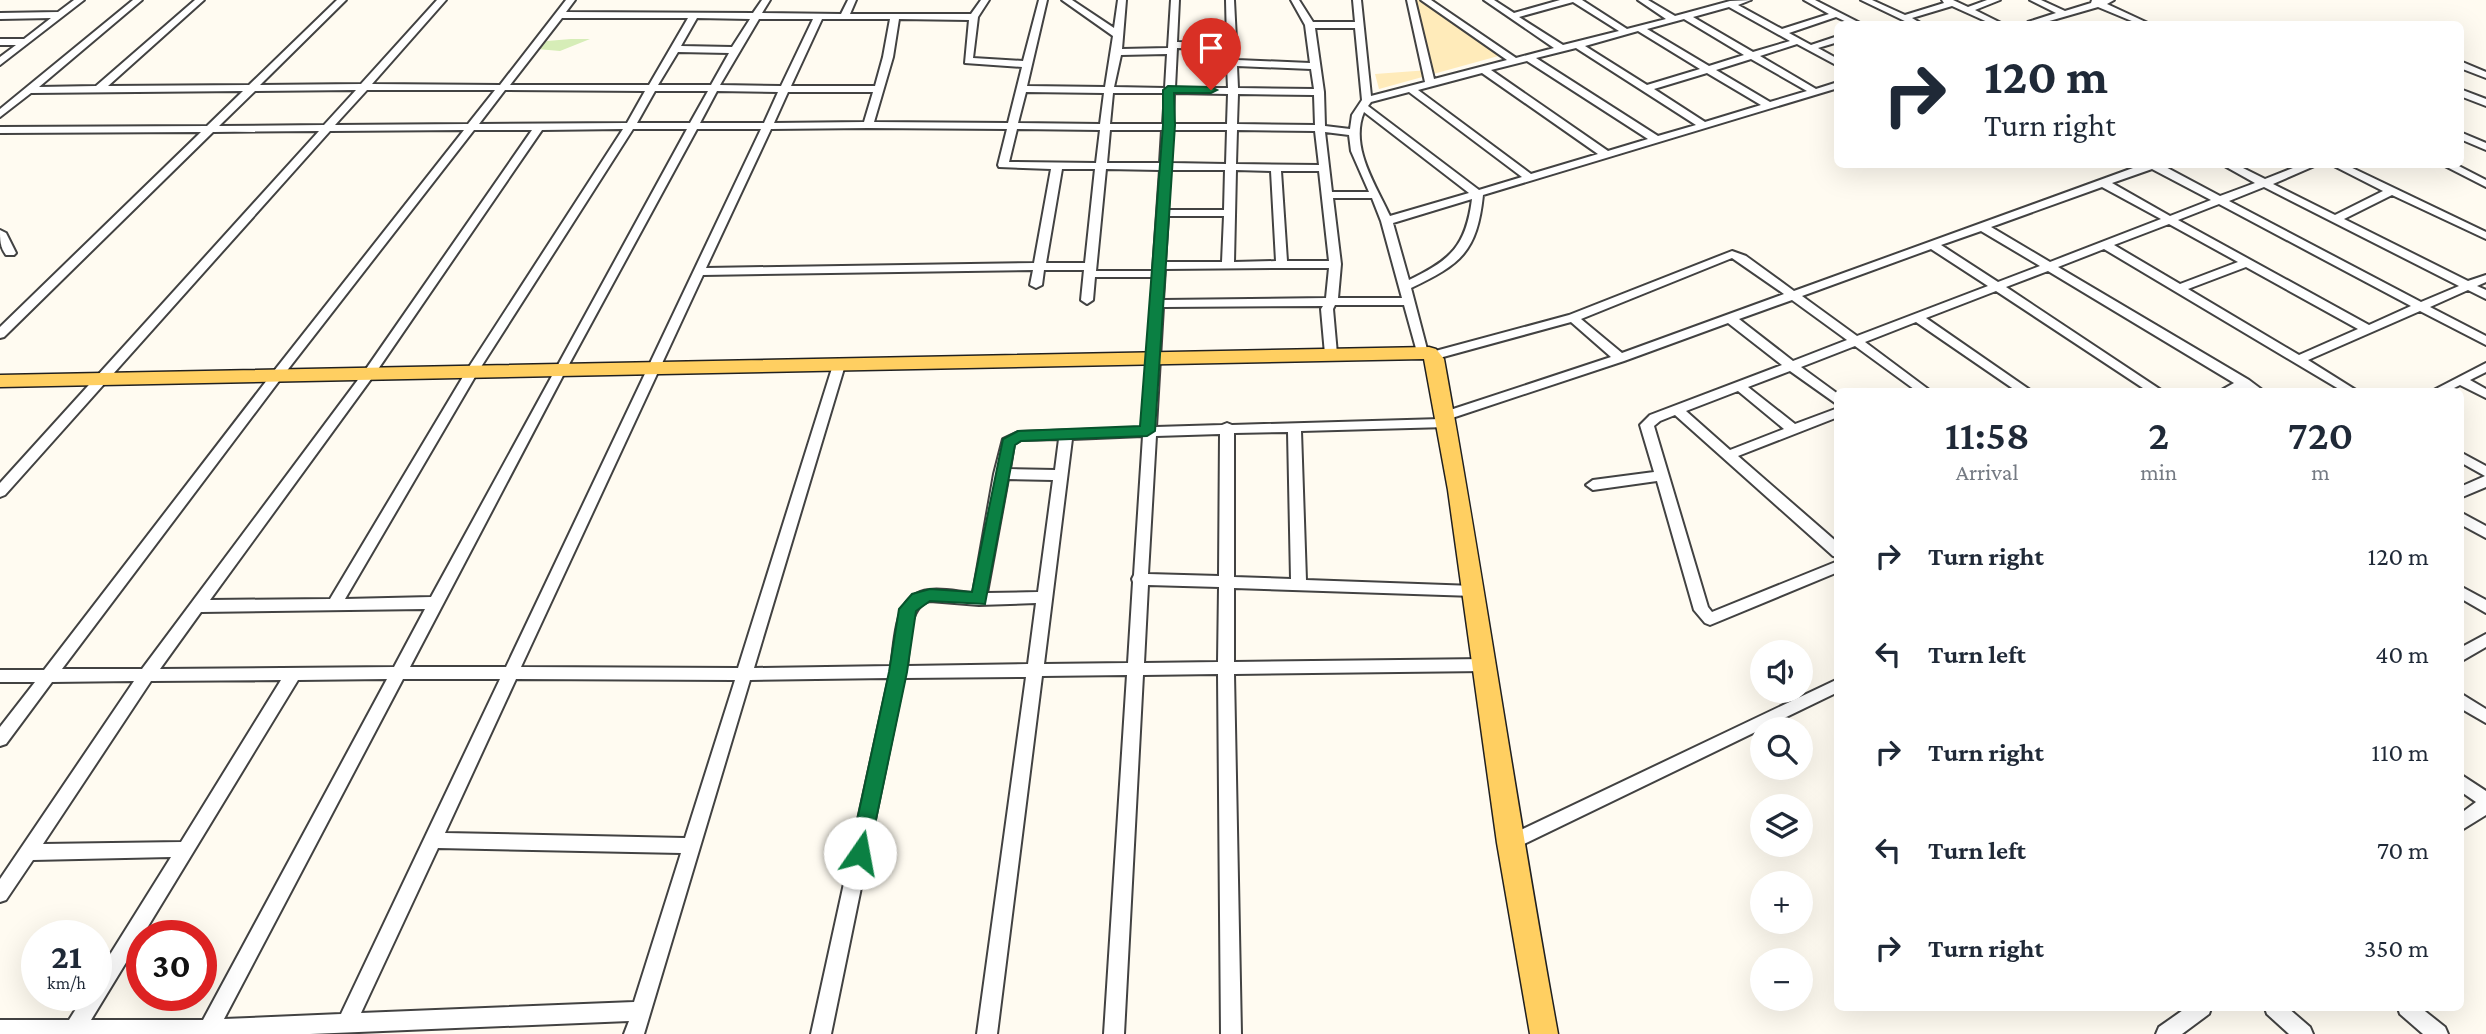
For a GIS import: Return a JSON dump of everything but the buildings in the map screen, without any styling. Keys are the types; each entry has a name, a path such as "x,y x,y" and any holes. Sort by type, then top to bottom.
{"main road":[{"path":"0,381 655,366 1428,354 1446,420 1474,591 1510,843 1544,1034"}],"street":[{"path":"0,62 80,0"},
{"path":"0,114 138,0"},
{"path":"98,90 200,0"},
{"path":"0,334 342,0"},
{"path":"0,492 442,0"},
{"path":"0,739 278,374 571,0"},
{"path":"207,1031 561,368 735,50 766,0"},
{"path":"844,16 852,0"},
{"path":"985,0 974,17 968,61 1026,64"},
{"path":"1043,0 1003,165 1324,168"},
{"path":"1066,0 1118,35"},
{"path":"1087,300 1109,89 1117,51 1122,0"},
{"path":"1114,1034 1147,431 1169,125 1168,90 1175,0"},
{"path":"1228,266 1233,90 1230,0"},
{"path":"1295,0 1310,25 1319,92 1320,128 1335,264 1327,309 1331,354"},
{"path":"1357,0 1365,103 1354,133 1356,150 1387,220 1409,301 1428,354 1573,318 1732,254 1742,258 1920,388"},
{"path":"1411,0 1430,84"},
{"path":"1425,0 1516,62"},
{"path":"1488,0 1564,50"},
{"path":"1512,16 1570,0"},
{"path":"1576,0 1628,33"},
{"path":"1642,0 1675,19"},
{"path":"1708,0 1782,32 1834,61"},
{"path":"1365,103 1746,0"},
{"path":"1808,0 1851,21"},
{"path":"1865,0 1910,21"},
{"path":"1967,10 1996,0"},
{"path":"2034,0 2065,14"},
{"path":"2041,21 2096,2 2110,0"},
{"path":"1904,18 1949,1 1991,21"},
{"path":"2096,2 2138,21"},
{"path":"334,604 473,370 630,126 695,14"},
{"path":"1782,32 1836,14"},
{"path":"0,16 60,15"},
{"path":"558,15 974,17"},
{"path":"347,1023 819,15"},
{"path":"868,125 895,17"},
{"path":"1686,17 1815,92"},
{"path":"1310,25 1360,25"},
{"path":"1641,29 1769,106"},
{"path":"1810,48 1834,39"},
{"path":"1645,89 1798,41"},
{"path":"0,42 26,42"},
{"path":"1117,51 1230,46"},
{"path":"1578,46 1705,126"},
{"path":"675,49 735,50"},
{"path":"1529,58 1657,141"},
{"path":"1230,63 1315,66"},
{"path":"2464,66 2486,75"},
{"path":"1484,70 1608,156"},
{"path":"1387,220 1834,86"},
{"path":"28,90 362,87 879,89"},
{"path":"1020,89 1319,92"},
{"path":"1411,89 1530,178"},
{"path":"2464,94 2486,103"},
{"path":"1365,103 1478,194"},
{"path":"0,130 1169,125 1320,128 1354,133"},
{"path":"0,894 146,674 370,372 540,127"},
{"path":"2464,137 2486,147"},
{"path":"1036,285 1057,166"},
{"path":"1276,167 1282,266"},
{"path":"979,599 1008,442 1018,436 1446,420 1796,297 2146,168"},
{"path":"2159,168 2486,341"},
{"path":"2235,168 2486,295"},
{"path":"1834,568 1710,619 1701,610 1647,425 1655,418 1790,365 2304,168"},
{"path":"2343,168 2486,236"},
{"path":"2454,168 2486,184"},
{"path":"2103,183 2369,330"},
{"path":"2335,219 2392,191"},
{"path":"1405,287 1442,269 1462,254 1476,221 1478,194"},
{"path":"1327,195 1377,195"},
{"path":"1163,213 1228,213"},
{"path":"1983,227 2253,388"},
{"path":"0,233 10,253"},
{"path":"1933,245 2152,388"},
{"path":"2105,245 2346,388"},
{"path":"2178,289 2249,262"},
{"path":"699,272 1039,266 1090,270 1159,270 1335,264"},
{"path":"2298,360 2486,278"},
{"path":"1156,304 1409,301"},
{"path":"1573,318 1620,358"},
{"path":"1918,318 2021,388"},
{"path":"1732,320 1834,398"},
{"path":"634,1034 839,365"},
{"path":"2444,388 2486,367"},
{"path":"2461,380 2486,394"},
{"path":"2233,388 2245,383"},
{"path":"1740,386 1794,430"},
{"path":"1677,410 1834,548"},
{"path":"1729,455 1834,414"},
{"path":"1227,427 1226,670 1230,1034"},
{"path":"1294,427 1299,585"},
{"path":"987,1034 1066,435"},
{"path":"2464,458 2486,472"},
{"path":"1001,474 1062,475"},
{"path":"1593,485 1661,476"},
{"path":"2464,491 2486,481"},
{"path":"2464,519 2486,533"},
{"path":"1139,579 1474,591"},
{"path":"2464,593 2486,607"},
{"path":"821,1034 898,672 908,609 912,602 930,595 979,599 1044,597"},
{"path":"197,606 436,603"},
{"path":"2464,654 2486,640"},
{"path":"0,676 294,673 744,674 1226,670 1485,664"},
{"path":"112,969 294,673"},
{"path":"1510,843 1834,687"},
{"path":"2464,702 2486,717"},
{"path":"2464,784 2486,800"},
{"path":"2464,821 2486,805"},
{"path":"433,840 692,846"},
{"path":"28,852 186,849"},
{"path":"74,1030 86,1011"},
{"path":"0,1029 207,1031 641,1011"},
{"path":"2166,1034 2198,1011"},
{"path":"2277,1011 2303,1034"},
{"path":"2411,1011 2438,1034"}],"green space":[{"path":"590,39 560,51 537,49 547,41"}],"sand":[{"path":"1413,0 1422,0 1502,55 1379,89 1375,74 1429,70"}],"route":[{"path":"860,853 898,672 908,609 918,598 930,595 979,599 1008,442 1018,436 1147,431 1169,125 1168,90 1211,90"}]}
